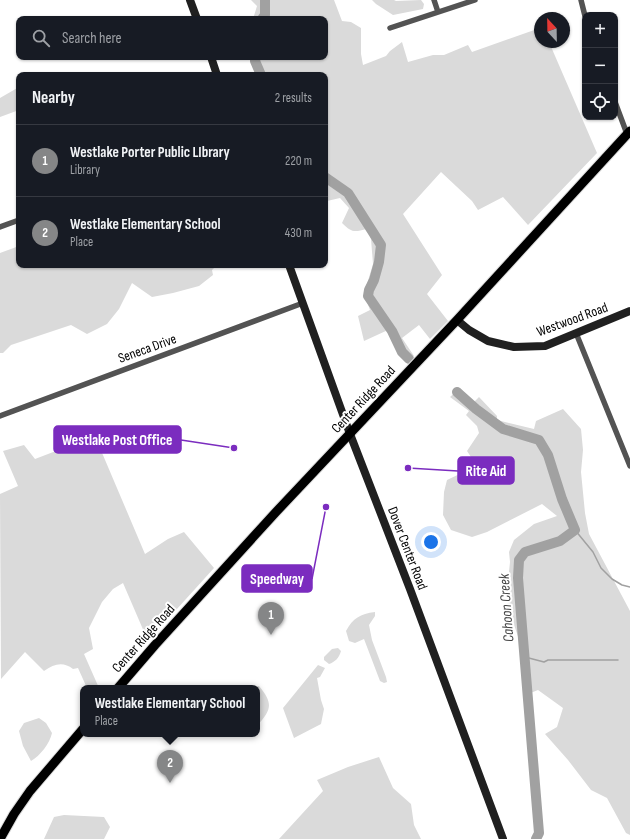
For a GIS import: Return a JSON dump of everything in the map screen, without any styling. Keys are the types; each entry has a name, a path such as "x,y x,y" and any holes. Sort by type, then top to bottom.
{"main road":[{"name":"Center Ridge Road","path":"121,685 276,512 457,320 629,133"},
{"path":"1,833 30,791 80,733"}],"street":[{"path":"190,0 196,16"},
{"path":"434,0 438,12"},
{"path":"390,28 475,0"},
{"path":"581,0 584,12"},
{"path":"212,60 217,72"},
{"path":"618,109 629,133"},
{"path":"0,227 16,221"},
{"name":"Dover Center Road","path":"290,268 350,434 504,839"},
{"name":"Seneca Drive","path":"0,416 302,303"},
{"name":"Westwood Road","path":"457,320 469,330 488,341 514,347 545,346 630,311"},
{"path":"576,333 630,466"}],"shaded area":[{"path":"251,0 334,0 342,21 351,22 361,28 361,54 363,65 386,56 402,42 408,62 433,55 444,55 468,45 472,52 534,30 534,48 552,48 597,153 528,225 503,197 478,210 472,201 441,172 403,214 442,275 427,294 448,321 430,339 419,325 402,338 414,356 408,362 388,330 364,341 358,316 370,310 364,294 373,264 371,239 367,229 353,231 348,229 342,223 349,208 340,198 328,201 328,72 256,72 251,60 328,60 328,16 254,16 257,6"},
{"path":"372,0 421,0 424,4 423,9 393,15"},
{"path":"16,89 16,111 0,117 0,98"},
{"path":"16,247 16,268 214,268 212,270 213,275 199,286 152,297 132,283 119,309 107,324 87,334 71,325 11,345 3,353 0,353 0,253"},
{"path":"460,388 473,403 479,397 497,416 497,420 534,429 536,421 563,409 581,429 583,450 581,472 585,513 589,534 630,611 630,835 626,833 607,798 591,790 568,760 545,734 557,727 563,708 538,690 528,694 525,657 506,601 510,562 509,552 514,540 534,524 557,516 542,504 487,532 472,537 451,530 443,515 444,492 447,480 468,470 475,463 467,451 479,433 477,426 466,415 469,411 450,397"},
{"path":"82,441 97,441 145,554 168,539 184,532 214,568 148,641 123,583 113,589 102,602 89,628 93,649 84,654 98,685 86,685 78,668 73,669 66,665 58,664 44,671 25,652 1,679 0,494 18,486 3,451 24,445 35,459"},
{"path":"375,612 375,616 369,625 372,640 386,677 387,682 384,683 380,681 364,639 355,643 349,641 346,631 351,623 358,617"},
{"path":"338,648 341,651 335,661 329,664 324,660 324,657 332,649"},
{"path":"318,665 325,668 320,677 317,678 324,709 321,724 294,738 283,708"},
{"path":"260,687 269,702 268,711 260,722"},
{"path":"39,718 46,723 52,733 44,749 31,761 23,746 19,731 24,723"},
{"path":"379,757 393,788 411,804 414,825 421,839 279,839 323,791 317,780 348,767"},
{"path":"64,815 104,817 110,827 104,839 44,839 54,817"}],"waterway":[{"name":"Cahoon Creek","path":"264,16 265,0"},
{"name":"Cahoon Creek","path":"255,60 260,72"},
{"name":"Cahoon Creek","path":"328,179 348,193 381,245 379,262 368,296 392,331 402,352 409,359"},
{"name":"Cahoon Creek","path":"457,392 476,409 503,429 539,440 548,455 562,499 575,530 560,541 525,552 519,560 518,578 539,833 536,839"},
{"path":"575,530 593,552 601,568 612,579 622,585 630,587"},
{"path":"525,657 544,662 548,660 618,660"}],"place":[{"name":"Westlake Post Office","path":"234,448"},
{"name":"Rite Aid","path":"408,468"},
{"name":"Speedway","path":"326,507"},
{"name":"Westlake Porter Public LIbrary","path":"271,635"},
{"name":"Westlake Elementary School","path":"170,783"}]}
